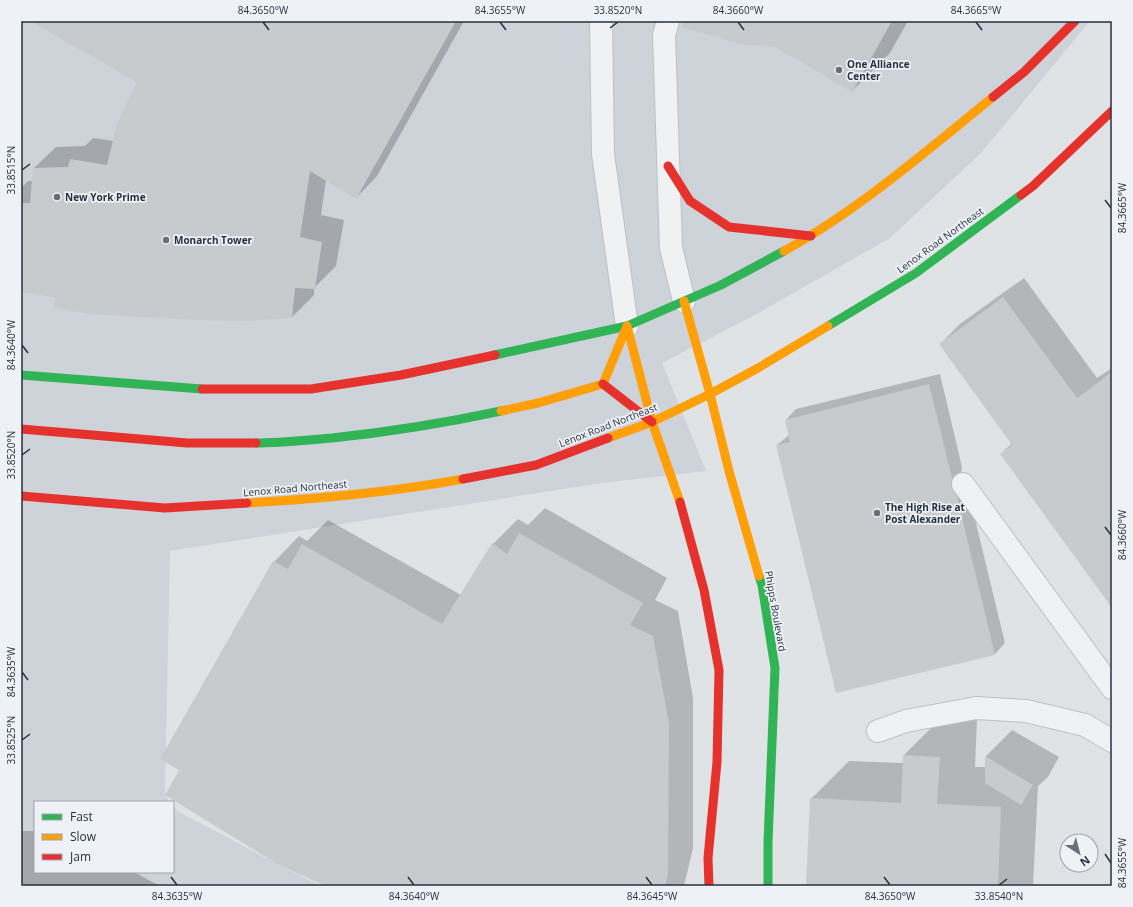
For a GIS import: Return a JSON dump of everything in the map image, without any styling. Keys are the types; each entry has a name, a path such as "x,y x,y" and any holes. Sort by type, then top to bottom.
{"main road":[{"path":"21,375 192,389 311,388 408,373 627,326 721,285 811,236 867,198 1024,72 1075,21"},
{"name":"Lenox Road Northeast","path":"21,496 165,508 290,501 413,488 536,465 652,422 710,394 758,368 916,273 1033,186 1112,111"},
{"path":"668,166 690,201 729,227 811,236"},
{"name":"Phipps Boulevard","path":"684,301 710,394 729,472 762,585 775,668 768,842 768,886"},
{"path":"602,384 627,326"},
{"path":"627,326 652,422 679,497 704,590 719,670 717,762 708,858 709,886"},
{"path":"602,384 652,422"},
{"path":"21,429 188,443 278,443 378,433 468,418 538,403 602,384"}],"street":[{"path":"601,21 603,154 627,326"},
{"path":"668,21 664,35 670,248 684,301"},
{"path":"963,484 1112,688"},
{"path":"878,731 906,721 976,708 1026,711 1085,724 1112,740"}],"shaded area":[{"path":"21,21 1090,21 981,153 890,238 753,316 662,363 706,471 602,483 170,551 165,795 169,801 34,801 34,873 174,873 174,806 177,811 321,886 21,886"}],"building":[{"path":"30,21 456,21 356,199 310,171 300,237 322,242 315,289 295,288 292,318 247,321 90,314 53,308 56,297 21,292 21,203 30,203 33,168 68,167 70,159 107,165 117,124 137,82"},
{"name":"One Alliance Center","path":"683,21 892,21 852,92 775,47 740,44 682,27"},
{"path":"1003,297 1077,398 1112,372 1112,608 1000,454 1012,445 939,344"},
{"name":"The High Rise at Post Alexander","path":"929,384 952,478 951,486 957,497 995,655 836,693 776,445 790,442 785,420"},
{"path":"519,533 643,603 630,625 653,636 669,724 668,874 665,886 325,886 277,864 165,795 179,770 160,759 273,561 288,569 302,544 442,624 492,543 507,554"},
{"path":"903,755 940,757 937,804 1001,807 998,886 806,886 810,798 901,803"},
{"path":"985,756 1033,785 1021,805 985,783"}],"traffic: fast":[{"path":"828,326 916,273 1021,195"},
{"path":"495,355 627,326 721,285 784,251"},
{"path":"21,375 202,389"},
{"path":"256,443 332,438 375,433 501,411"},
{"path":"759,576 762,585 775,668 768,842 768,886"}],"traffic: slow":[{"path":"784,251 812,235 866,198 993,97"},
{"path":"684,301 710,394 729,471 759,576"},
{"path":"627,326 652,422 680,502"},
{"path":"603,384 627,326"},
{"path":"608,438 652,422 710,394 758,368 828,326"},
{"path":"501,411 538,403 603,384"},
{"path":"247,503 355,494 409,488 463,479"}],"traffic: jam":[{"path":"993,97 1024,72 1075,21"},
{"path":"1021,195 1033,186 1112,111"},
{"path":"668,166 690,201 729,227 811,236"},
{"path":"202,389 311,389 401,375 495,355"},
{"path":"603,384 652,422"},
{"path":"21,429 187,443 256,443"},
{"path":"463,479 536,465 608,438"},
{"path":"21,496 165,508 247,503"},
{"path":"680,502 704,590 719,670 717,762 708,858 709,886"}],"place":[{"name":"One Alliance Center","path":"839,70"},
{"name":"New York Prime","path":"57,197"},
{"name":"Monarch Tower","path":"166,240"},
{"name":"The High Rise at Post Alexander","path":"877,513"}]}
